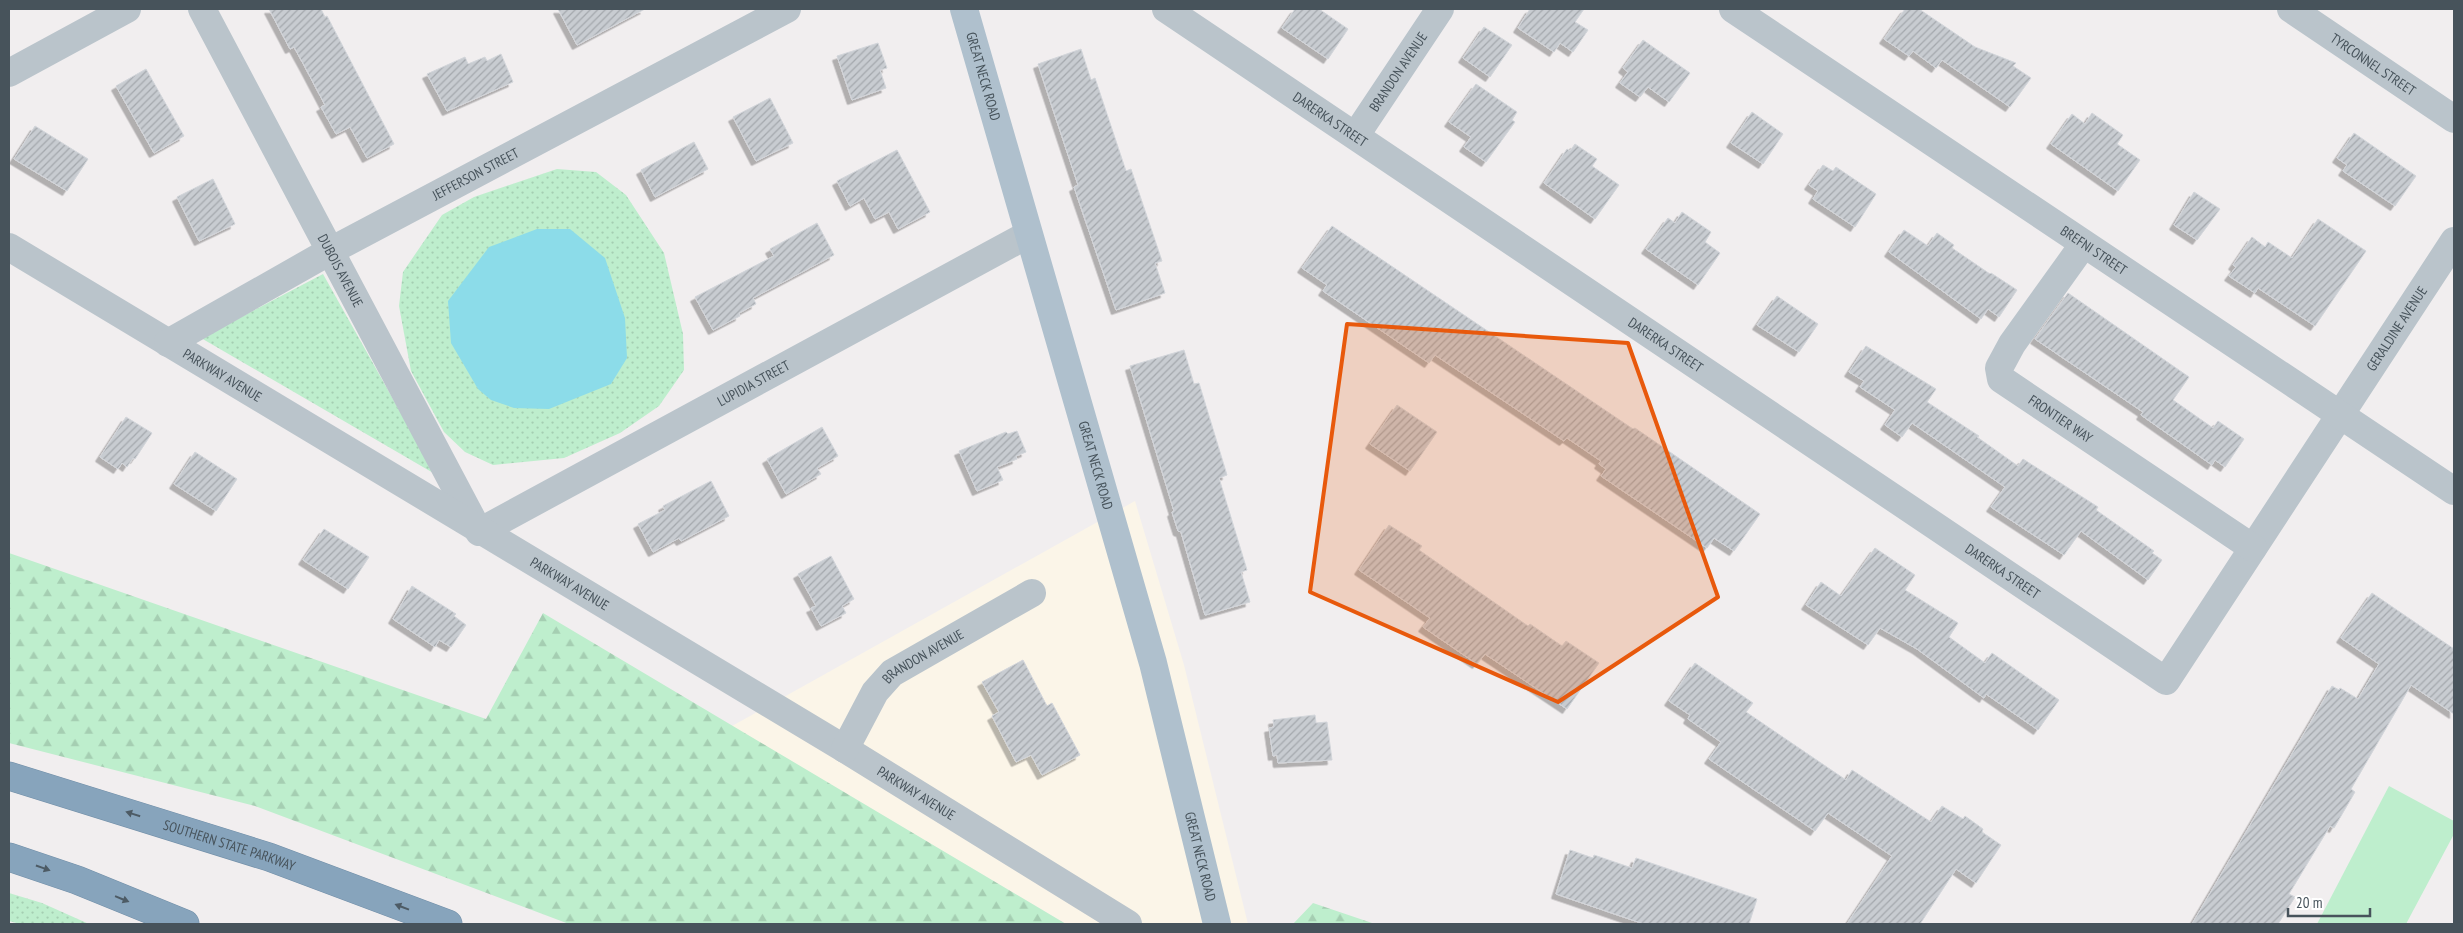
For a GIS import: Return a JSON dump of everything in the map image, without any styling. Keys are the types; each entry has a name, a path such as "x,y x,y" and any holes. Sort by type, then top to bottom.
{"highway":[{"name":"SOUTHERN STATE PARKWAY","path":"9,776 269,857 448,924"},
{"path":"9,857 77,880 185,924"}],"main road":[{"name":"GREAT NECK ROAD","path":"964,9 1027,235 1153,663 1217,924"}],"street":[{"path":"9,72 127,9"},
{"name":"DUBOIS AVENUE","path":"202,9 332,250 479,532"},
{"name":"JEFFERSON STREET","path":"168,344 332,250 787,9"},
{"name":"DARERKA STREET","path":"1166,9 1356,135 2166,682 2254,548"},
{"name":"BRANDON AVENUE","path":"1356,135 1440,9"},
{"name":"BREFNI STREET","path":"1733,9 2083,245 2454,491"},
{"name":"TYRCONNEL STREET","path":"2292,9 2454,119"},
{"name":"LUPIDIA STREET","path":"479,532 1027,235"},
{"name":"GERALDINE AVENUE","path":"2340,416 2454,241"},
{"name":"FRONTIER WAY","path":"2083,245 2012,344 1999,368 2001,379 2254,548"},
{"name":"PARKWAY AVENUE","path":"9,247 479,532 845,749 1128,924"},
{"path":"2254,548 2340,416"},
{"name":"BRANDON AVENUE","path":"845,749 874,692 892,673 1032,593"}],"highlighted area":[{"path":"1347,324 1628,343 1718,597 1558,702 1310,592"}],"shaded area":[{"path":"1135,501 1184,665 1248,924 1066,924 732,726"}],"green space":[{"path":"557,169 596,172 626,195 664,253 683,334 684,370 659,406 620,433 564,458 493,465 465,452 444,432 411,371 399,306 403,272 442,215 474,197"},
{"path":"323,274 435,474 201,338"},
{"path":"9,553 486,719 543,613 1066,924 569,924 255,806 9,743"},
{"path":"2389,786 2454,821 2454,834 2406,924 2317,924"},
{"path":"9,893 42,903 89,924 20,924 9,921"},
{"path":"1313,903 1375,924 1293,924"}],"water":[{"path":"537,229 570,229 605,258 625,318 627,358 611,384 549,409 514,408 491,400 478,389 451,343 448,301 489,247"}],"building":[{"path":"269,9 321,9 325,17 327,16 394,144 367,158 350,127 336,134 321,107 325,105 305,67 294,47 290,49"},
{"path":"558,9 645,9 577,45"},
{"path":"1295,9 1319,9 1348,29 1328,59 1282,28"},
{"path":"1530,9 1584,9 1575,22 1588,30 1573,52 1560,43 1554,52 1518,28"},
{"path":"1905,9 1919,9 1975,47 2016,63 2013,66 2031,78 2010,107 1942,60 1936,68 1913,51 1909,56 1884,39"},
{"path":"1484,27 1512,45 1490,77 1463,58"},
{"path":"1643,40 1690,73 1669,102 1648,87 1640,97 1620,83 1628,72 1623,68"},
{"path":"878,43 887,68 880,70 886,88 852,100 837,56"},
{"path":"1081,49 1091,80 1095,78 1126,171 1131,169 1162,261 1155,263 1165,293 1116,310 1074,187 1078,185 1038,64"},
{"path":"501,54 513,82 447,111 427,74 465,57 468,64 485,57 487,61"},
{"path":"146,69 184,136 154,153 116,86"},
{"path":"1476,84 1517,112 1512,120 1515,122 1486,162 1464,147 1471,137 1449,122"},
{"path":"770,98 793,143 756,161 733,117"},
{"path":"1752,112 1783,134 1763,164 1731,143"},
{"path":"2092,113 2123,135 2117,144 2140,160 2118,191 2051,144 2072,114 2085,124"},
{"path":"35,126 88,159 67,191 14,159"},
{"path":"2354,133 2416,176 2395,206 2343,171 2347,165 2337,158"},
{"path":"694,142 708,169 655,197 641,170"},
{"path":"1575,144 1597,159 1592,166 1619,185 1595,219 1544,183 1567,149 1570,151"},
{"path":"897,150 930,212 898,229 889,212 875,219 864,198 850,206 837,181"},
{"path":"1823,165 1833,171 1836,167 1876,194 1855,227 1813,199 1818,191 1809,185"},
{"path":"213,179 235,224 199,241 177,197"},
{"path":"2194,192 2220,209 2197,240 2174,225"},
{"path":"1682,212 1711,232 1705,242 1720,253 1698,285 1646,249 1668,218 1675,223"},
{"path":"2318,219 2366,251 2315,326 2258,288 2255,293 2229,276 2236,267 2233,265 2252,237 2265,247 2268,242 2292,258"},
{"path":"817,223 834,255 753,298 756,304 739,313 740,316 713,330 695,297 774,256 770,249"},
{"path":"1332,226 1633,429 1635,428 1760,514 1734,551 1714,538 1707,548 1601,476 1606,469 1599,464 1601,461 1567,438 1564,441 1435,355 1429,363 1323,291 1327,285 1302,268"},
{"path":"1904,230 1928,246 1937,233 1954,245 1952,248 2017,290 1999,317 1988,309 1981,319 1889,252"},
{"path":"2068,293 2189,377 2173,400 2213,428 2218,421 2244,439 2225,467 2215,460 2212,465 2141,415 2143,412 2035,339"},
{"path":"1777,296 1818,324 1799,352 1757,325"},
{"path":"1866,346 1936,389 1927,402 1979,436 1977,437 2018,466 2023,459 2098,507 2096,510 2154,551 2152,553 2162,560 2148,580 2081,531 2064,555 1991,507 2005,487 1912,423 1902,437 1885,425 1895,410 1860,387 1864,381 1849,372"},
{"path":"1184,350 1194,384 1199,383 1227,475 1219,478 1247,570 1241,572 1250,602 1205,615 1181,532 1178,531 1172,512 1174,511 1130,366"},
{"path":"1397,405 1437,432 1410,471 1370,444"},
{"path":"126,417 152,433 135,459 133,458 127,467 122,463 118,469 100,457"},
{"path":"822,427 838,456 817,468 821,474 786,494 767,459"},
{"path":"1017,431 1026,452 1016,456 1017,459 997,467 1003,480 977,491 959,451 1006,432 1008,434"},
{"path":"195,452 237,479 216,511 174,484"},
{"path":"711,481 729,516 681,541 679,538 653,552 638,524 665,510 663,506"},
{"path":"1389,525 1422,546 1419,550 1528,626 1530,624 1562,646 1566,641 1599,663 1567,709 1485,654 1477,664 1423,627 1430,618 1359,570"},
{"path":"324,529 369,557 348,589 303,560"},
{"path":"1875,548 1915,575 1905,590 1958,623 1949,637 1985,663 1992,653 2059,700 2038,730 1986,694 1984,698 1917,649 1880,628 1868,645 1806,605 1821,582 1841,596"},
{"path":"831,556 854,599 842,606 846,613 821,626 811,608 816,606 798,574"},
{"path":"412,586 456,614 454,616 466,625 451,647 439,640 435,647 393,619"},
{"path":"2372,593 2454,649 2454,714 2411,685 2351,789 2355,792 2334,828 2330,826 2289,894 2295,897 2278,924 2192,924 2332,686 2339,690 2340,688 2358,699 2379,664 2341,638"},
{"path":"1023,660 1047,706 1052,703 1080,755 1042,775 1031,755 1016,762 992,716 999,712 982,682"},
{"path":"1695,663 1753,703 1746,712 1846,780 1852,770 1931,822 1942,806 1963,819 1965,816 1983,829 1982,832 2001,845 1976,883 1956,869 1920,924 1847,924 1892,856 1828,813 1815,831 1709,759 1721,742 1688,719 1690,715 1669,701"},
{"path":"1315,715 1316,723 1327,722 1332,760 1278,763 1277,755 1273,756 1269,728 1274,727 1273,720"},
{"path":"1570,850 1593,858 1594,855 1632,868 1636,858 1757,899 1749,924 1644,924 1556,894"}]}
